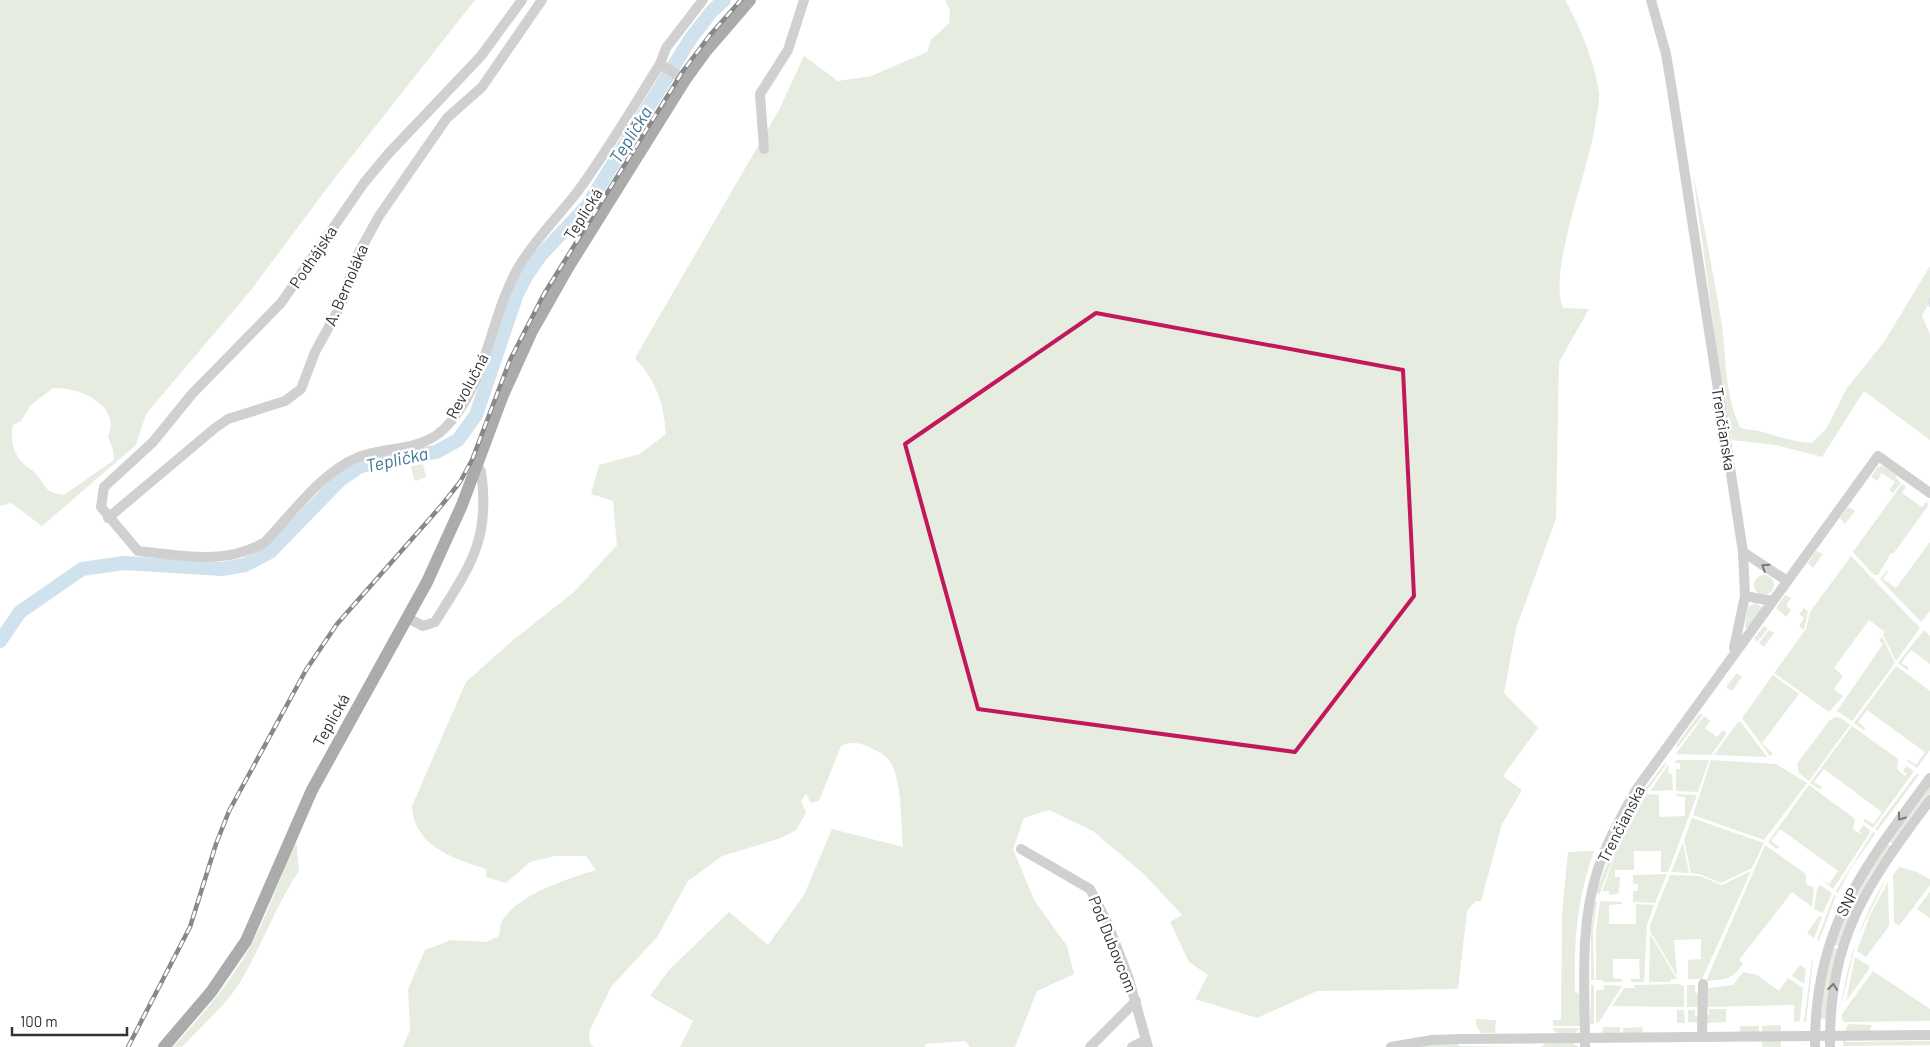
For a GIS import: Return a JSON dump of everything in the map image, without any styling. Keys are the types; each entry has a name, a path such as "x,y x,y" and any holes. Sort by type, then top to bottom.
{"main road":[{"name":"Teplická","path":"164,1047 211,992 246,940 289,841 333,749 408,618 445,543 502,395 532,331 681,78 750,0"}],"street":[{"name":"Podhájska","path":"101,507 104,487 153,442 192,394 281,303 364,183 388,154 481,56 522,0"},
{"name":"A. Bernoláka","path":"108,518 215,428 228,420 285,400 301,388 315,352 340,305 357,256 375,223 447,118 482,87 542,0"},
{"name":"Revolučná","path":"101,507 108,518 138,551 209,557 232,556 252,550 265,542 336,470 355,458 423,443 436,435 451,420 475,379 494,332 508,288 519,267 536,241 598,163 662,65 666,48 703,0"},
{"path":"764,149 760,94 788,50 804,0"},
{"name":"Trenčianska","path":"1651,0 1667,63 1743,552 1745,596 1741,622 1731,658"},
{"path":"662,65 681,78"},
{"name":"Trenčianska","path":"1585,1043 1586,927 1590,897 1610,838 1636,790 1878,456 1930,493"},
{"path":"408,618 422,626 435,622 472,562 478,545 484,516 481,470 476,466"},
{"path":"1743,552 1787,581"},
{"path":"1745,596 1772,601"},
{"name":"SNP","path":"1816,1047 1815,1036 1820,980 1836,924 1845,903 1868,863 1930,778"},
{"name":"SNP","path":"1830,1047 1833,983 1841,948 1857,908 1880,868 1930,800"},
{"name":"Pod Dubovcom","path":"1021,849 1090,889 1107,922 1136,1001 1147,1043"},
{"path":"1702,1037 1703,984"},
{"path":"1090,1047 1136,1001"},
{"path":"1391,1047 1432,1040 1460,1039 1585,1043 1702,1037 1930,1035"},
{"path":"1132,1047 1147,1043"}],"highlighted area":[{"path":"1096,313 1403,370 1414,596 1295,752 978,709 905,444"}],"shaded area":[{"path":"0,0 475,0 330,184 251,290 146,414 136,445 42,526 11,503 0,506","holes":["53,388 63,388 85,394 103,406 109,415 111,425 108,437 113,450 114,460 64,495 50,491 35,473 19,459 14,450 12,434 13,425 21,421 31,405"]},
{"path":"945,0 1565,0 1571,10 1590,57 1597,81 1599,99 1592,139 1565,244 1560,291 1563,308 1589,309 1559,362 1556,519 1516,628 1504,693 1538,728 1503,776 1522,790 1502,824 1481,901 1476,901 1467,911 1458,989 1317,991 1257,1018 1195,999 1208,975 1189,962 1170,922 1182,915 1146,876 1093,831 1049,810 1024,818 1013,849 1034,900 1067,946 1074,974 1037,991 1015,1047 970,1047 965,1041 925,1044 925,1047 680,1047 693,1021 650,996 669,970 729,912 768,945 804,895 832,829 903,847 898,783 892,765 886,757 877,751 852,743 841,746 819,801 811,803 806,794 801,801 806,813 796,830 781,838 722,856 688,881 657,937 611,987 589,1032 590,1044 594,1047 403,1047 410,1030 408,989 425,950 451,940 487,942 499,936 503,920 522,901 546,888 596,870 586,856 555,856 530,862 506,883 486,877 486,869 461,861 438,849 420,831 414,820 412,806 466,682 512,641 574,592 617,545 613,501 591,494 599,465 640,454 666,434 658,393 649,376 635,358 779,110 804,56 838,81 871,76 927,52 931,40 949,23 950,10"},
{"path":"1693,174 1719,307 1731,401 1740,427 1812,443 1826,429 1847,388 1884,342 1930,266 1930,302 1922,315 1930,335 1930,440 1864,391 1822,457 1776,445 1732,440 1725,409"},
{"path":"423,464 426,477 416,481 414,480 411,466"},
{"path":"1882,466 1896,475 1901,483 1893,493 1889,490 1895,482 1882,473 1877,481 1871,477 1877,468"},
{"path":"1902,484 1906,486 1902,493 1922,507 1927,501 1928,506 1893,554 1891,553 1878,575 1874,575 1853,552"},
{"path":"1848,507 1855,511 1845,524 1840,518"},
{"path":"1930,542 1930,611 1921,622 1880,579 1887,571 1883,579 1896,588"},
{"path":"1816,551 1823,554 1813,568 1808,563"},
{"path":"1851,556 1920,628 1896,661 1883,635 1885,632 1869,620 1834,668 1843,676 1834,689 1843,696 1829,712 1774,673 1806,629 1810,612"},
{"path":"1764,575 1771,578 1774,585 1771,592 1764,595 1757,592 1754,585 1757,578"},
{"path":"1785,595 1791,598 1786,605 1791,610 1786,617 1776,608"},
{"path":"1755,603 1764,608 1748,630 1745,627 1748,607"},
{"path":"1804,608 1808,611 1804,630 1799,626 1804,618 1799,614"},
{"path":"1764,626 1768,629 1757,642 1754,638"},
{"path":"1769,630 1774,633 1764,647 1759,643"},
{"path":"1924,630 1930,636 1930,664 1911,650 1901,663 1909,668 1907,670 1898,663"},
{"path":"1882,637 1895,663 1852,721 1837,711 1883,644 1879,641"},
{"path":"1896,666 1930,691 1930,750 1917,768 1907,761 1909,760 1916,765 1925,752 1867,710 1858,722 1865,728 1864,730 1854,723"},
{"path":"1737,673 1742,677 1732,691 1726,687"},
{"path":"1773,675 1799,694 1762,743 1773,754 1770,756 1742,718"},
{"path":"1699,714 1703,715 1678,747 1676,746"},
{"path":"1704,716 1710,721 1705,728 1717,737 1723,730 1727,733 1711,755 1676,754"},
{"path":"1835,717 1841,718 1850,725 1809,781 1799,773 1797,764 1829,721"},
{"path":"1738,722 1741,722 1767,757 1714,755"},
{"path":"1852,726 1898,759 1897,769 1905,776 1907,774 1903,771 1906,766 1914,771 1873,828 1863,821 1865,819 1873,824 1882,812 1824,769 1814,782 1822,787 1820,790 1810,783"},
{"path":"1676,760 1709,760 1698,792 1676,791 1676,769 1680,769 1680,763 1675,763"},
{"path":"1711,760 1776,764 1807,783 1764,840 1693,815"},
{"path":"1667,763 1639,802 1636,801 1664,764"},
{"path":"1669,764 1668,773 1672,774 1673,790 1650,791"},
{"path":"1917,773 1919,775 1877,831 1875,829"},
{"path":"1930,783 1930,794 1893,844 1888,840"},
{"path":"1809,785 1855,819 1853,829 1862,835 1859,831 1863,825 1871,831 1833,889 1821,879 1829,884 1838,871 1780,829 1771,841 1779,847 1777,849 1768,842"},
{"path":"1647,794 1659,795 1659,817 1685,816 1685,797 1677,796 1676,794 1697,795 1668,872 1661,872 1661,851 1634,851 1634,870 1615,870 1615,877 1620,877 1619,893 1609,895 1609,891 1603,891 1601,895 1619,843"},
{"path":"1692,818 1764,843 1752,868 1721,883 1699,874 1691,873 1684,840"},
{"path":"1622,825 1625,827 1599,895 1596,892"},
{"path":"1873,832 1875,834 1851,868 1838,893 1836,891"},
{"path":"296,838 299,871 283,897 242,979 222,1006 182,1047 173,1047 217,996 249,949 271,902"},
{"path":"1683,843 1689,873 1671,872"},
{"path":"1886,843 1891,846 1871,874 1854,906 1849,903"},
{"path":"1765,845 1806,874 1806,884 1814,888 1812,907 1792,892 1739,960 1743,964 1735,974 1727,978 1706,981"},
{"path":"1594,851 1580,903 1576,937 1575,991 1582,996 1580,1026 1553,1026 1553,1020 1561,1020 1562,915 1568,852"},
{"path":"1899,867 1917,872 1930,879 1930,885 1899,926 1894,922 1893,875"},
{"path":"1751,871 1702,979 1688,979 1688,960 1701,959 1701,939 1674,940 1677,976 1650,931 1650,925 1670,875 1700,876 1722,885"},
{"path":"1667,874 1655,903 1633,902 1633,891 1638,891 1638,884 1633,884 1633,875"},
{"path":"1886,879 1859,934 1869,909"},
{"path":"1888,882 1889,926 1866,957 1857,951 1870,915"},
{"path":"1820,885 1832,893 1823,913 1814,909 1817,889"},
{"path":"1930,892 1930,918 1917,909"},
{"path":"1834,895 1836,896 1819,941 1817,940"},
{"path":"1595,901 1597,901 1593,931 1594,980 1591,980 1591,931"},
{"path":"1600,901 1622,902 1622,904 1609,905 1609,924 1636,924 1636,904 1654,905 1647,925 1644,982 1631,982 1631,979 1640,979 1639,959 1613,959 1613,978 1622,979 1622,982 1596,980 1596,931"},
{"path":"1847,906 1853,909 1839,946 1832,944"},
{"path":"1819,916 1822,917 1814,938 1807,933"},
{"path":"1650,934 1677,979 1671,979 1670,982 1650,982"},
{"path":"1856,942 1841,1006 1847,972"},
{"path":"1831,947 1838,949 1829,989 1826,1019 1819,1019"},
{"path":"1855,957 1869,966 1869,969 1846,1001"},
{"path":"1812,960 1806,1022 1804,1022"},
{"path":"1800,965 1806,969 1804,984 1792,976"},
{"path":"1873,971 1930,1009 1930,1021 1844,1022 1842,1014"},
{"path":"1743,972 1757,975 1779,991 1788,978 1803,988 1800,1021 1794,1022 1794,1005 1705,1007 1707,988 1733,985"},
{"path":"1679,984 1684,986 1684,1007 1612,1006 1624,988 1634,988 1635,985"},
{"path":"1591,985 1594,985 1594,1024 1590,1024"},
{"path":"1604,985 1622,986 1599,1022 1596,1022 1596,990 1604,990"},
{"path":"1687,985 1695,985 1695,993 1700,993 1700,1007 1687,1007"},
{"path":"1709,1009 1726,1009 1726,1022 1705,1023 1704,1016 1709,1015"},
{"path":"1677,1010 1684,1010 1685,1023 1677,1023"},
{"path":"1688,1010 1695,1010 1695,1016 1701,1016 1701,1023 1688,1022"},
{"path":"1476,1019 1496,1020 1495,1033 1481,1033 1476,1025"},
{"path":"1848,1024 1872,1025 1870,1031 1845,1032"},
{"path":"1781,1025 1781,1032 1762,1032 1762,1026"},
{"path":"1740,1026 1759,1026 1759,1032 1740,1032"},
{"path":"1603,1027 1620,1027 1620,1034 1602,1034"},
{"path":"1642,1027 1643,1033 1623,1033 1623,1028"},
{"path":"1555,1028 1580,1028 1574,1034 1558,1034 1553,1030"},
{"path":"1762,1040 1781,1040 1781,1047 1762,1047"},
{"path":"1843,1041 1847,1042 1930,1041 1930,1045 1843,1046"},
{"path":"1459,1043 1459,1046 1523,1047 1412,1047"},
{"path":"1546,1043 1572,1043 1579,1047 1541,1047"}],"waterway":[{"name":"Teplička","path":"0,641 20,612 82,569 124,563 222,569 245,565 270,552 340,480 359,467 378,461 436,452 458,440 476,415 517,294 527,275 540,256 587,206 691,38 712,11 724,0"},
{"path":"1930,299 1930,306"}],"railway":[{"path":"128,1047 190,927 216,844 229,811 306,670 337,624 460,482 472,460 510,360 544,294 683,71 710,35 741,0"}]}
